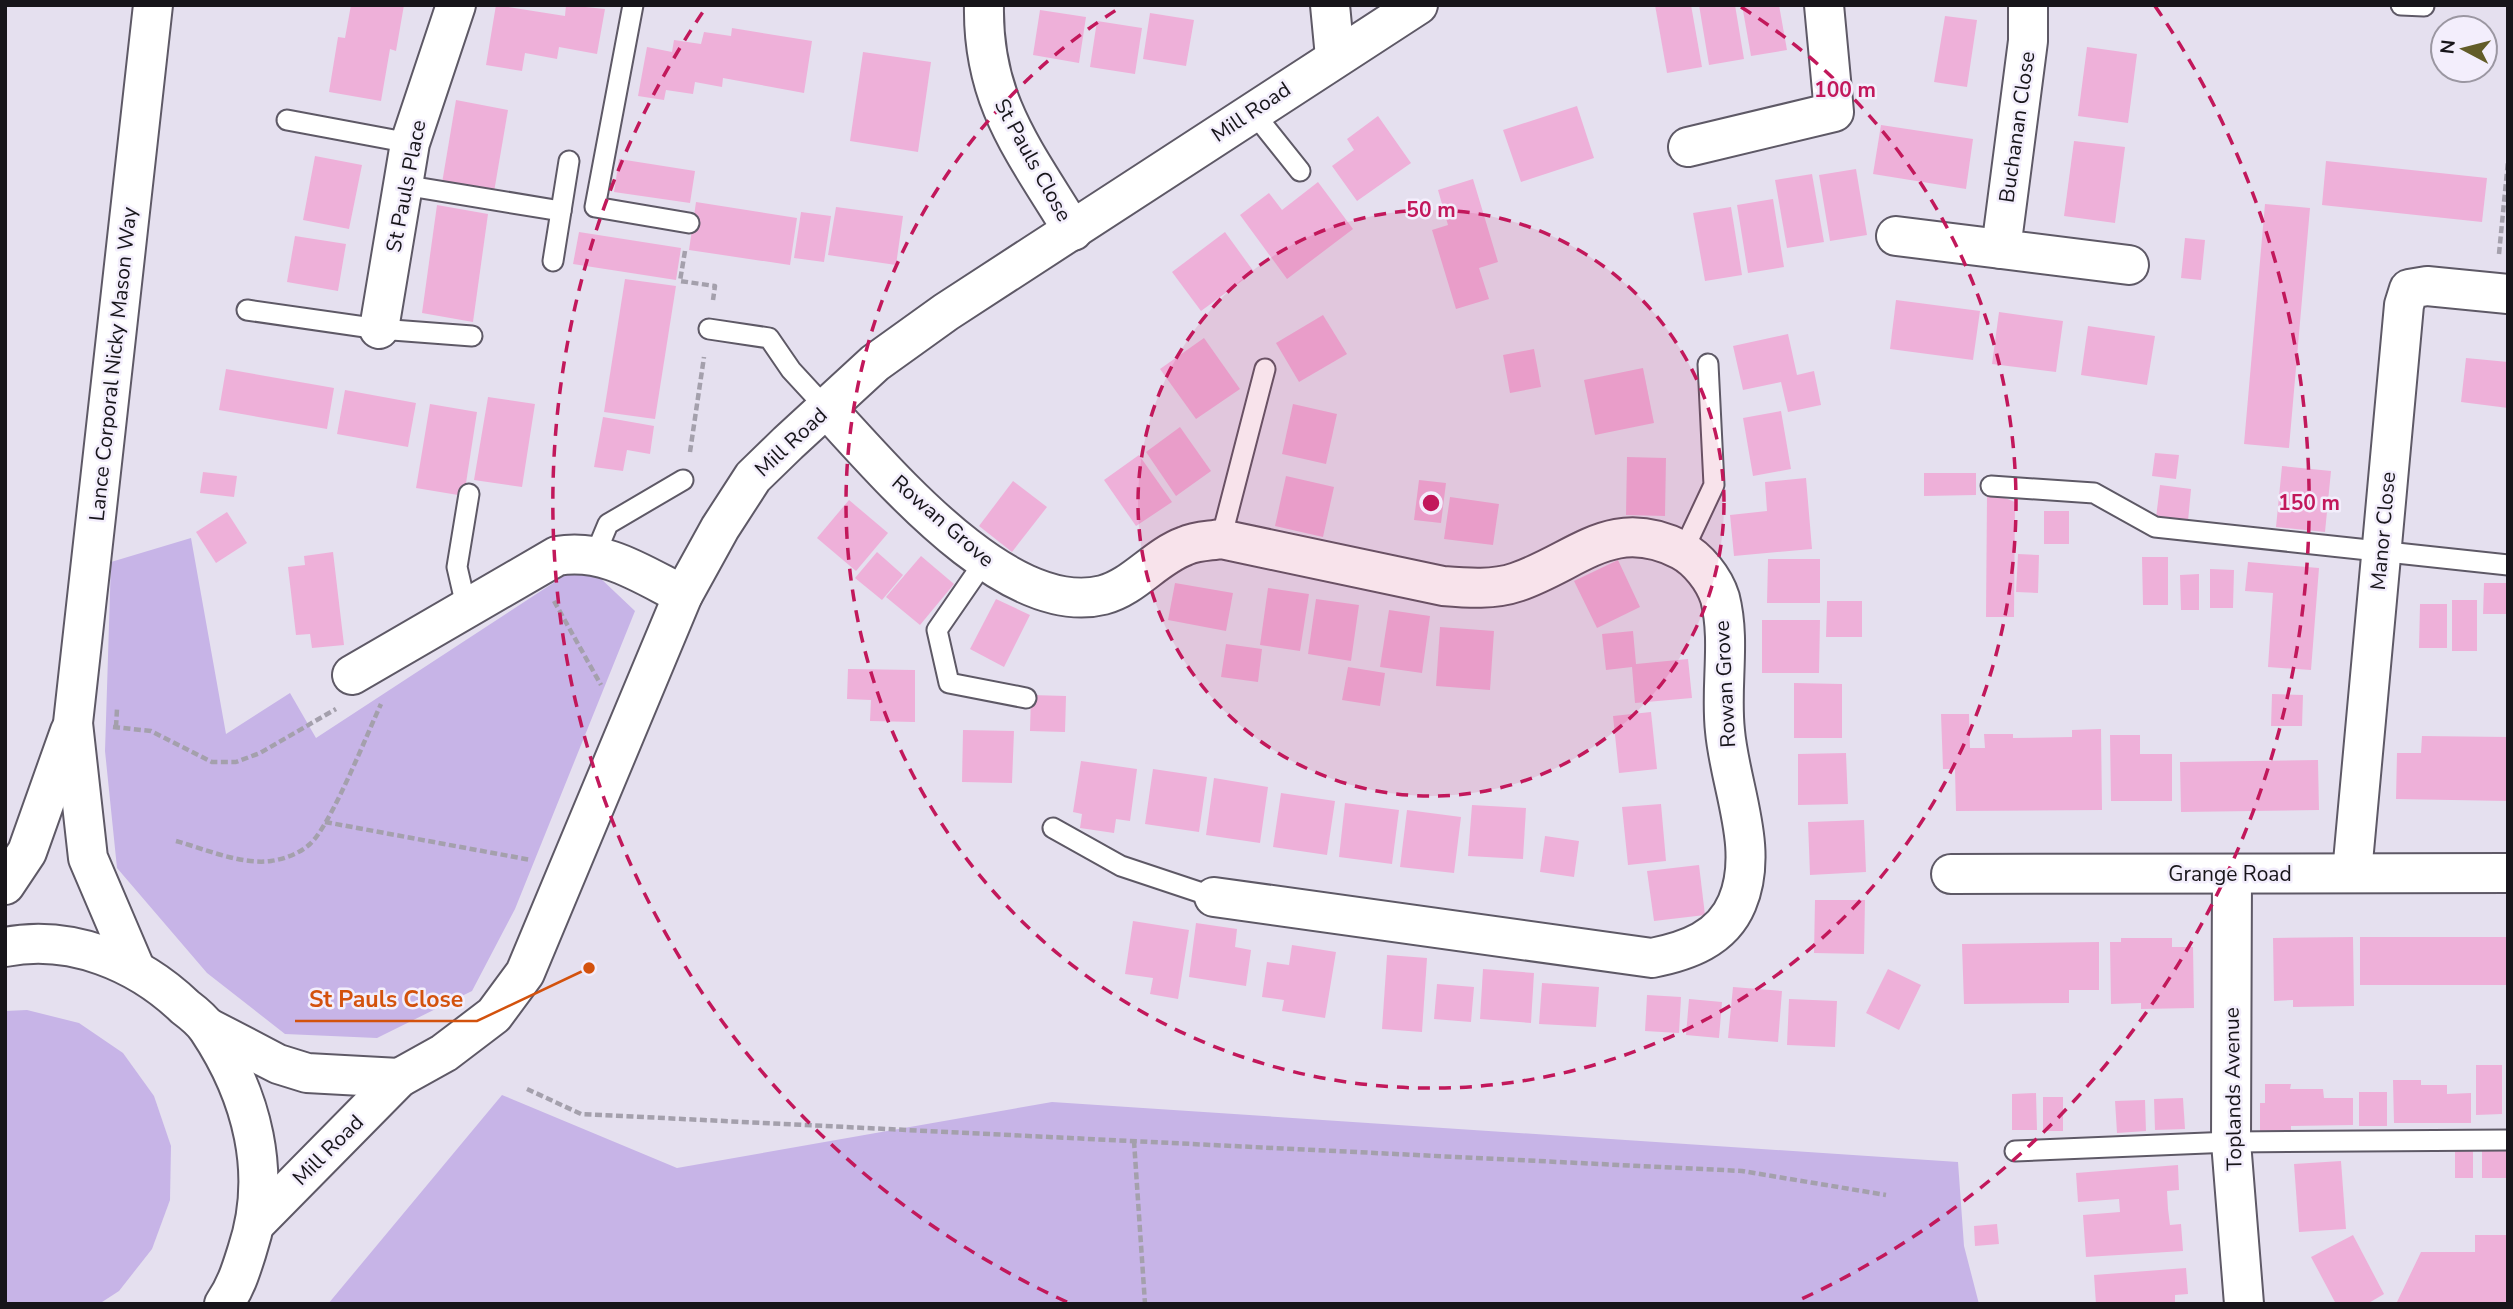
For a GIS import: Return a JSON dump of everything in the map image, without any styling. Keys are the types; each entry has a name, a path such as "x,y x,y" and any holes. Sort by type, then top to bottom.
{"street":[{"name":"Lance Corporal Nicky Mason Way","path":"135,968 88,858 73,723 153,5"},
{"name":"St Pauls Place","path":"379,329 411,143 456,5"},
{"name":"St Pauls Close","path":"984,5 983,43 994,91 1014,134 1073,231"},
{"path":"1330,5 1335,57"},
{"name":"Mill Road","path":"257,1222 399,1078 444,1053 494,1014 525,973 683,595 720,528 753,477 875,363 946,312 1418,5"},
{"path":"1688,147 1834,112 1824,5"},
{"name":"Buchanan Close","path":"2001,249 2028,41 2028,5"},
{"path":"1896,236 2129,265"},
{"name":"Manor Close","path":"2353,873 2404,304 2409,289 2427,286 2502,293"},
{"name":"Rowan Grove","path":"827,409 900,486 984,562 1024,584 1053,595 1080,599 1106,594 1186,545 1222,539 1443,586 1480,589 1517,582 1596,543 1624,536 1650,537 1683,551 1705,570 1719,596 1725,631 1722,683 1725,732 1745,844 1746,878 1736,906 1718,931 1686,951 1652,958 1214,897"},
{"path":"352,675 466,606 557,556 579,552 595,555 683,595"},
{"name":"Lance Corporal Nicky Mason Way","path":"5,885 27,852 73,723"},
{"name":"Grange Road","path":"1951,874 2508,873"},
{"name":"Toplands Avenue","path":"2232,875 2231,1142 2244,1304"},
{"path":"5,947 24,944 84,949 135,968 171,993 207,1027 278,1065 307,1073 399,1078"},
{"path":"207,1027 246,1100 259,1162 257,1222 234,1290 224,1304"}],"lane":[{"path":"633,5 595,207 689,223"},
{"path":"2401,5 2424,6"},
{"path":"1252,111 1300,171"},
{"path":"287,120 411,143"},
{"path":"554,261 569,161"},
{"path":"403,185 561,211"},
{"path":"247,310 379,329 472,336"},
{"path":"709,329 769,338 791,370 827,409"},
{"path":"1683,551 1714,485 1708,364"},
{"path":"1222,539 1265,369"},
{"path":"595,555 608,524 683,480"},
{"path":"1991,486 2094,493 2155,527 2508,565"},
{"path":"466,606 457,567 469,494"},
{"path":"984,562 937,630 949,683 1026,698"},
{"path":"1054,828 1121,866 1214,897"},
{"path":"2015,1151 2231,1142 2508,1140"}],"path":[{"path":"2502,293 2508,161"},
{"path":"551,596 601,684 596,697"},
{"path":"176,841 241,859 270,861 296,854 312,842 325,822 384,698"},
{"path":"325,822 533,860 538,848"},
{"path":"527,1089 581,1114 1742,1171 1886,1195"},
{"path":"1134,1140 1145,1304"}],"shaded area":[{"path":"191,538 226,734 290,693 316,738 567,574 597,575 635,611 515,909 472,991 377,1038 285,1034 207,973 117,868 105,751 111,562"},
{"path":"27,1010 79,1023 123,1053 154,1096 171,1146 170,1200 152,1249 119,1291 99,1304 5,1304 5,1011"},
{"path":"502,1095 677,1168 1052,1102 1958,1162 1964,1246 1979,1304 328,1304"}],"building":[{"path":"351,5 404,5 396,51 390,49 381,101 329,92 338,37 345,38"},
{"path":"496,5 565,16 566,5 605,9 597,54 559,47 557,59 525,53 522,71 486,65"},
{"path":"1655,5 1691,5 1702,67 1667,73"},
{"path":"1699,5 1735,5 1744,59 1709,65"},
{"path":"1742,5 1779,5 1787,50 1751,56"},
{"path":"1040,10 1086,17 1079,63 1033,55"},
{"path":"1150,13 1194,20 1186,66 1143,59"},
{"path":"1945,16 1977,20 1967,87 1934,82"},
{"path":"1097,21 1142,28 1135,74 1090,67"},
{"path":"732,28 812,41 804,93 723,78 722,87 695,82 693,94 666,90 664,100 638,96 647,47 672,52 674,40 701,44 704,32 731,36"},
{"path":"2087,47 2137,54 2128,123 2078,116"},
{"path":"863,52 931,62 918,152 850,141"},
{"path":"456,100 508,110 494,192 442,183"},
{"path":"1577,106 1594,158 1521,182 1503,130"},
{"path":"1378,116 1411,163 1357,201 1332,166 1354,150 1347,139"},
{"path":"1881,125 1973,139 1966,189 1873,174"},
{"path":"2074,141 2125,147 2115,223 2064,216"},
{"path":"315,156 362,165 349,229 303,220"},
{"path":"619,159 695,171 690,203 614,192"},
{"path":"2326,161 2487,178 2482,222 2322,205"},
{"path":"1856,169 1867,235 1830,241 1819,175"},
{"path":"1812,174 1824,242 1787,248 1775,180"},
{"path":"1473,179 1498,262 1479,268 1489,299 1456,309 1432,230 1448,225 1438,190"},
{"path":"1318,182 1353,229 1287,279 1240,215 1269,193 1282,210"},
{"path":"1773,199 1784,267 1748,273 1737,205"},
{"path":"696,202 797,218 790,265 689,250"},
{"path":"2265,204 2310,208 2289,448 2244,444"},
{"path":"437,205 488,214 473,322 422,313"},
{"path":"836,207 903,216 896,265 828,255"},
{"path":"1731,207 1742,275 1705,281 1693,213"},
{"path":"801,212 831,216 824,262 794,258"},
{"path":"579,232 681,248 676,280 573,264"},
{"path":"1225,232 1254,272 1201,311 1172,272"},
{"path":"295,236 346,244 338,291 287,282"},
{"path":"2185,238 2205,240 2201,280 2181,278"},
{"path":"625,279 676,286 655,419 604,412"},
{"path":"1896,300 1980,311 1973,360 1890,349"},
{"path":"1999,312 2063,321 2056,372 1992,364"},
{"path":"1323,315 1347,354 1299,382 1276,343"},
{"path":"2088,326 2155,336 2147,385 2081,375"},
{"path":"1788,334 1797,375 1814,371 1821,405 1788,412 1781,382 1743,390 1733,346"},
{"path":"1204,338 1240,389 1196,419 1160,369"},
{"path":"1534,349 1541,387 1510,393 1503,355"},
{"path":"2466,358 2508,362 2508,408 2461,402"},
{"path":"1643,368 1654,423 1595,435 1584,380"},
{"path":"226,369 334,388 327,429 219,410"},
{"path":"345,390 416,403 408,447 337,434"},
{"path":"488,397 535,404 522,487 474,480"},
{"path":"430,404 477,412 464,496 416,488"},
{"path":"1293,404 1337,414 1326,464 1282,454"},
{"path":"1781,411 1791,469 1753,476 1743,418"},
{"path":"603,417 654,426 650,454 627,450 623,471 594,467"},
{"path":"1180,427 1211,471 1176,496 1146,452"},
{"path":"2155,453 2179,455 2176,479 2152,476"},
{"path":"1139,455 1172,502 1136,526 1104,480"},
{"path":"1627,457 1666,458 1665,516 1626,515"},
{"path":"2282,466 2331,471 2325,532 2276,527"},
{"path":"203,472 237,476 234,497 200,493"},
{"path":"1924,473 1976,473 1976,495 1924,496"},
{"path":"1286,476 1334,487 1323,537 1275,526"},
{"path":"1806,478 1812,549 1734,556 1730,515 1767,511 1765,482"},
{"path":"1419,480 1446,483 1441,523 1414,520"},
{"path":"1013,481 1047,507 1012,552 979,526"},
{"path":"2160,485 2191,489 2188,521 2156,518"},
{"path":"1987,496 2000,496 2015,502 2014,617 1986,617"},
{"path":"1450,497 1499,504 1493,545 1444,539"},
{"path":"849,500 888,533 856,571 817,538"},
{"path":"2044,511 2069,511 2069,544 2044,544"},
{"path":"227,512 247,543 216,563 196,532"},
{"path":"333,552 344,645 312,648 310,634 296,635 288,567 305,565 304,556"},
{"path":"877,552 903,575 882,600 855,578"},
{"path":"2018,554 2039,555 2038,593 2016,592"},
{"path":"921,556 954,584 920,625 886,597"},
{"path":"2142,557 2168,557 2168,605 2143,605"},
{"path":"1768,559 1820,559 1820,603 1767,603"},
{"path":"1618,560 1640,607 1597,628 1574,581"},
{"path":"2248,562 2319,568 2311,670 2268,667 2273,593 2245,591"},
{"path":"2210,569 2234,570 2233,608 2210,608"},
{"path":"2199,574 2199,610 2181,610 2180,575"},
{"path":"1175,583 1233,593 1226,631 1168,620"},
{"path":"2484,583 2508,583 2508,614 2483,614"},
{"path":"1268,588 1309,594 1300,651 1260,645"},
{"path":"996,599 1030,615 1004,667 970,649"},
{"path":"1316,599 1359,605 1351,661 1308,654"},
{"path":"2452,600 2477,600 2477,651 2452,651"},
{"path":"1827,601 1862,601 1862,637 1826,637"},
{"path":"2420,604 2447,604 2447,648 2419,648"},
{"path":"1389,610 1430,616 1422,673 1380,667"},
{"path":"1762,620 1820,620 1819,673 1762,673"},
{"path":"1440,627 1494,631 1490,690 1436,686"},
{"path":"1633,631 1636,664 1688,659 1692,698 1635,703 1632,667 1606,670 1602,634"},
{"path":"1226,644 1262,649 1258,682 1221,677"},
{"path":"1348,667 1385,673 1380,706 1342,700"},
{"path":"848,669 915,670 915,722 870,721 871,700 847,699"},
{"path":"1794,683 1842,684 1842,738 1794,738"},
{"path":"2272,694 2303,695 2302,726 2271,726"},
{"path":"1031,695 1066,696 1065,732 1030,731"},
{"path":"1651,712 1657,769 1619,773 1613,716"},
{"path":"1941,714 1969,714 1970,748 1985,748 1984,734 2013,734 2013,738 2072,737 2072,730 2101,729 2102,810 1956,811 1955,769 1943,769"},
{"path":"963,730 1014,731 1012,783 962,782"},
{"path":"2110,735 2140,735 2140,754 2172,754 2172,801 2111,801"},
{"path":"2422,736 2508,737 2508,801 2396,799 2397,753 2421,753"},
{"path":"1846,753 1848,804 1798,805 1798,754"},
{"path":"2318,760 2319,810 2181,812 2180,762"},
{"path":"1081,761 1137,769 1130,821 1116,819 1114,833 1080,828 1082,814 1073,812"},
{"path":"1153,769 1207,777 1199,832 1145,824"},
{"path":"1214,778 1268,787 1260,843 1206,835"},
{"path":"1281,793 1335,801 1327,855 1273,847"},
{"path":"1345,803 1399,810 1392,864 1339,857"},
{"path":"1661,804 1666,861 1628,865 1622,807"},
{"path":"1472,805 1526,808 1523,859 1468,856"},
{"path":"1407,810 1461,817 1454,873 1400,867"},
{"path":"1864,820 1866,872 1810,875 1808,822"},
{"path":"1545,836 1579,841 1574,877 1540,872"},
{"path":"1699,865 1705,915 1654,921 1647,871"},
{"path":"1815,900 1865,900 1864,954 1814,953"},
{"path":"1133,921 1189,930 1178,999 1150,994 1153,978 1125,974"},
{"path":"1196,923 1237,929 1235,947 1251,950 1246,986 1189,977"},
{"path":"2353,937 2354,1006 2293,1007 2293,1000 2274,1001 2273,938"},
{"path":"2360,937 2508,937 2508,985 2360,985"},
{"path":"2121,938 2172,938 2172,947 2193,947 2194,1008 2141,1009 2141,1003 2111,1004 2110,942 2121,942"},
{"path":"2099,942 2099,990 2069,990 2069,1003 1964,1004 1962,944"},
{"path":"1292,945 1336,952 1325,1018 1282,1011 1284,1000 1262,997 1267,962 1289,965"},
{"path":"1387,955 1427,958 1422,1032 1382,1029"},
{"path":"1483,969 1534,973 1531,1023 1480,1019"},
{"path":"1888,969 1921,985 1899,1030 1866,1013"},
{"path":"1542,983 1599,987 1596,1027 1539,1024"},
{"path":"1437,984 1474,987 1471,1022 1434,1019"},
{"path":"1733,987 1782,991 1778,1042 1728,1038"},
{"path":"1647,995 1681,997 1679,1033 1645,1031"},
{"path":"1689,999 1722,1002 1719,1038 1686,1035"},
{"path":"1789,999 1837,1001 1835,1047 1787,1045"},
{"path":"2476,1065 2502,1065 2502,1114 2476,1115"},
{"path":"2393,1080 2421,1080 2421,1085 2447,1085 2447,1094 2471,1093 2471,1123 2394,1123"},
{"path":"2265,1084 2291,1084 2290,1089 2323,1089 2324,1098 2353,1098 2353,1125 2291,1126 2291,1132 2260,1132 2260,1103 2265,1103"},
{"path":"2359,1092 2387,1092 2387,1126 2359,1126"},
{"path":"2036,1093 2037,1130 2012,1130 2012,1094"},
{"path":"2043,1097 2063,1097 2063,1131 2043,1131"},
{"path":"2183,1098 2185,1129 2155,1130 2154,1099"},
{"path":"2145,1100 2146,1131 2117,1133 2115,1101"},
{"path":"2482,1150 2508,1150 2508,1178 2482,1178"},
{"path":"2455,1151 2473,1151 2473,1178 2455,1178"},
{"path":"2341,1161 2346,1229 2299,1232 2294,1164"},
{"path":"2178,1165 2179,1190 2167,1191 2168,1209 2170,1225 2181,1224 2183,1251 2086,1257 2083,1215 2120,1212 2119,1199 2078,1202 2076,1173"},
{"path":"1997,1224 1999,1244 1975,1246 1974,1226"},
{"path":"2353,1235 2384,1294 2367,1304 2336,1304 2311,1257"},
{"path":"2475,1235 2508,1235 2508,1304 2396,1304 2421,1252 2475,1252"},
{"path":"2186,1268 2188,1294 2175,1295 2175,1304 2096,1304 2094,1275"}],"place":[{"name":"St Pauls Close","path":"589,968"}]}
